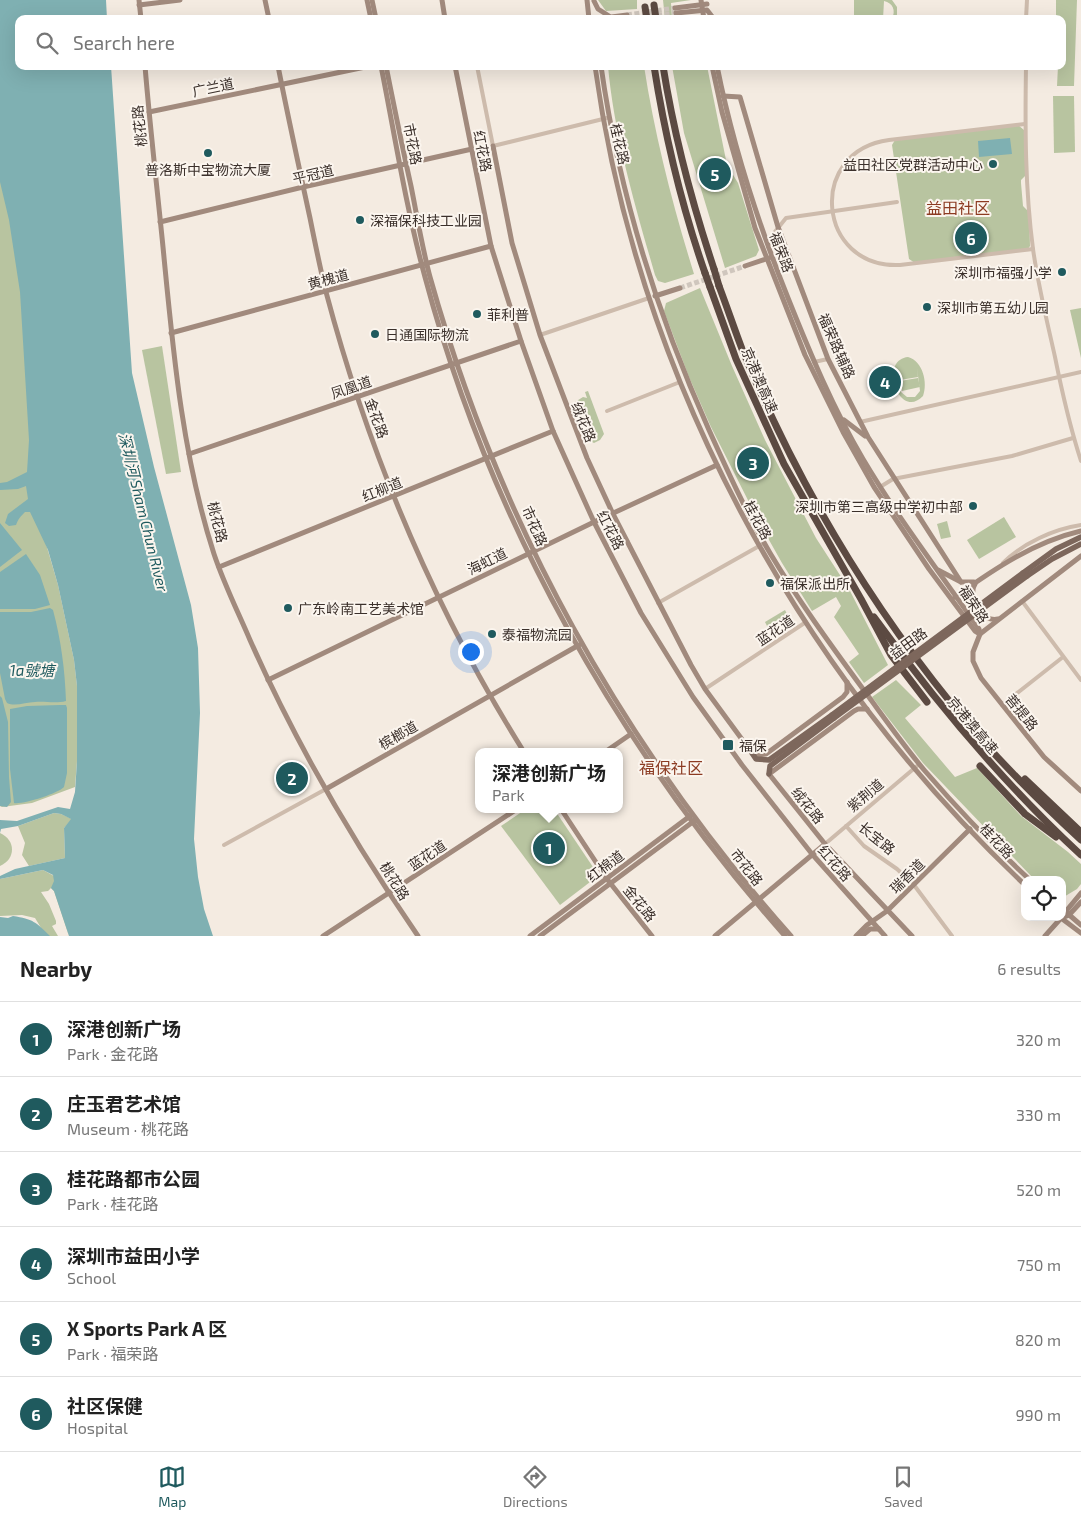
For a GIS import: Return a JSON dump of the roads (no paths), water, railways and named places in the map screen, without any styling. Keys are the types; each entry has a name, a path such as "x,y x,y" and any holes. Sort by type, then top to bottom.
{"highway":[{"name":"京港澳高速","path":"655,70 659,98 680,188 705,274 736,359 784,464 852,585 951,719 1020,795 1079,853"},
{"name":"京港澳高速","path":"664,70 684,167 719,286 742,349 792,456 827,521 862,579 908,646 991,750 1081,840"},
{"path":"861,598 891,655 927,702"},
{"path":"991,750 1081,832"},
{"path":"980,766 1026,814 1079,853"}],"main road":[{"name":"益田路","path":"752,753 756,759 769,760 833,716 1025,575 1056,549 1081,537"},
{"name":"益田路","path":"1025,575 1081,544"},
{"name":"益田路","path":"769,774 770,766 833,716"}],"street":[{"path":"140,15 139,2 180,0"},
{"path":"265,0 268,15"},
{"path":"367,0 370,15"},
{"path":"372,0 375,15"},
{"path":"442,0 444,15"},
{"path":"587,0 589,15"},
{"path":"594,0 601,12 608,15"},
{"path":"594,0 596,15"},
{"path":"1026,0 1026,15"},
{"path":"676,11 704,5"},
{"name":"桃花路","path":"145,70 171,333 189,454 219,567 268,680 326,789 389,894 418,936"},
{"name":"金花路","path":"279,70 326,291 357,397 394,496 437,597 489,696 522,748"},
{"name":"广兰道","path":"149,112 350,70"},
{"name":"市花路","path":"382,70 424,264 454,364 489,458 531,552 579,645 633,733 690,816 784,936"},
{"name":"市花路","path":"387,70 403,165"},
{"name":"红花路","path":"456,70 491,246 521,341 553,432 594,522 641,614 693,697 742,765 812,854 886,936"},
{"name":"绒花路","path":"478,70 512,243 540,335 575,431 613,514 691,665 752,753"},
{"name":"桂花路","path":"596,70 602,119 624,216 649,298 680,382 717,465 759,546 806,622 867,709 914,769 1001,863 1021,881"},
{"name":"桂花路","path":"602,70 609,118 633,221 656,296 690,388 722,459 765,543 819,629 920,764 1026,876"},
{"name":"福荣路","path":"713,70 722,112 745,194 810,364 858,461 908,538 979,629 980,634"},
{"name":"福荣路","path":"718,70 768,247 769,258 814,362 841,418 880,487 954,598"},
{"path":"1026,70 1026,158 1033,249 1059,377 1073,438 1081,461"},
{"name":"福荣路辅路","path":"724,96 740,96 778,227 828,358 868,437 961,582"},
{"path":"493,146 609,118"},
{"path":"1025,124 889,140 869,145 852,156 838,173 832,196 832,212 838,230 848,245 863,257 881,264 900,265 1033,249"},
{"name":"平冠道","path":"160,222 304,187 472,150"},
{"path":"768,247 778,227 786,218 896,202"},
{"name":"黄槐道","path":"171,333 491,246"},
{"path":"745,266 769,258"},
{"path":"540,335 680,288"},
{"name":"凤凰道","path":"189,454 521,341"},
{"path":"814,362 828,358"},
{"path":"860,422 1081,372"},
{"path":"607,411 680,382"},
{"path":"841,418 868,437"},
{"name":"红柳道","path":"219,567 553,432"},
{"path":"880,487 894,479 1012,456 1073,438"},
{"name":"海虹道","path":"268,680 437,597 717,465"},
{"path":"1001,565 1027,544 1052,533 1081,525"},
{"path":"954,598 1001,565 1050,541 1081,531"},
{"path":"658,603 765,543"},
{"path":"980,634 1081,556"},
{"path":"934,566 944,574 961,582 977,582"},
{"path":"977,582 973,588 973,600 985,617 990,620 1000,618"},
{"path":"1022,602 1081,680"},
{"name":"蓝花道","path":"706,689 806,622"},
{"name":"菩提路","path":"980,634 973,652 973,661 981,678 1044,757 1081,791"},
{"name":"槟榔道","path":"224,845 579,645"},
{"path":"1002,705 1064,657"},
{"path":"752,753 757,755 766,754 843,697 847,692 847,682"},
{"path":"843,697 848,698 854,706 854,711"},
{"path":"769,774 858,708 867,709"},
{"path":"611,748 633,733"},
{"name":"紫荆道","path":"825,844 920,764"},
{"name":"绒花路","path":"769,774 825,844 912,936"},
{"name":"蓝花道","path":"323,936 511,813"},
{"name":"金花路","path":"564,813 609,881 652,936"},
{"name":"红棉道","path":"540,936 690,816"},
{"name":"红棉道","path":"533,935 694,821"},
{"name":"长宝路","path":"846,826 864,846 897,868 914,885 952,936"},
{"name":"瑞香道","path":"856,936 887,911 970,830"},
{"path":"715,936 825,844"},
{"path":"1066,911 1081,893"},
{"name":"市花路","path":"757,901 791,936"},
{"path":"1066,913 1081,902"},
{"path":"1066,916 1081,924"},
{"path":"1066,918 1081,933"},
{"path":"1045,936 1058,921"},
{"path":"862,936 870,929 879,930"}],"water":[{"name":"深圳河 Sham Chun River","path":"0,0 106,0 107,15 15,15 15,70 111,70 132,373 154,467 191,605 198,648 200,713 194,839 204,909 213,936 69,936 54,891 51,888 54,881 53,875 43,870 0,879 0,876 15,869 65,858 64,828 71,819 54,813 18,826 1,829 0,833 0,820 17,821 58,807 70,809 75,792 77,761 77,686 74,660 58,585 48,550 30,512 25,512 16,525 9,526 5,523 8,514 28,499 26,486 18,489 0,490 0,483 7,482 27,472 29,440 20,292 9,220 0,182"},
{"path":"1010,138 1012,154 979,157 978,141"},
{"path":"0,523 22,550 0,567"},
{"path":"26,554 40,575 50,605 35,609 0,609 0,572"},
{"name":"1a號塘","path":"50,608 53,610 64,666 66,701 7,703 0,673 0,612 31,612"},
{"name":"1a號塘","path":"0,696 8,722 11,802 7,807 0,806"},
{"name":"1a號塘","path":"66,705 67,773 64,787 40,798 14,803 10,769 10,709 27,706"},
{"path":"13,916 34,922 50,936 0,936 0,917 8,918"}],"tunnel":[{"path":"627,15 675,8"},
{"path":"662,15 676,13"},
{"path":"680,288 745,266"}],"place":[{"name":"普洛斯中宝物流大厦","path":"208,153"},
{"name":"益田社区党群活动中心","path":"993,164"},
{"name":"X Sports Park A 区","path":"715,174"},
{"name":"深福保科技工业园","path":"360,220"},
{"name":"社区保健","path":"971,238"},
{"name":"深圳市福强小学","path":"1062,272"},
{"name":"深圳市第五幼儿园","path":"927,307"},
{"name":"菲利普","path":"477,314"},
{"name":"日通国际物流","path":"375,334"},
{"name":"深圳市益田小学","path":"885,382"},
{"name":"桂花路都市公园","path":"753,463"},
{"name":"深圳市第三高级中学初中部","path":"973,506"},
{"name":"福保派出所","path":"770,583"},
{"name":"广东岭南工艺美术馆","path":"288,608"},
{"name":"泰福物流园","path":"492,634"},
{"name":"福保","path":"728,745"},
{"name":"庄玉君艺术馆","path":"292,778"},
{"name":"深港创新广场","path":"549,848"}],"district":[{"name":"益田社区","path":"958,207"},
{"name":"福保社区","path":"671,767"}]}
